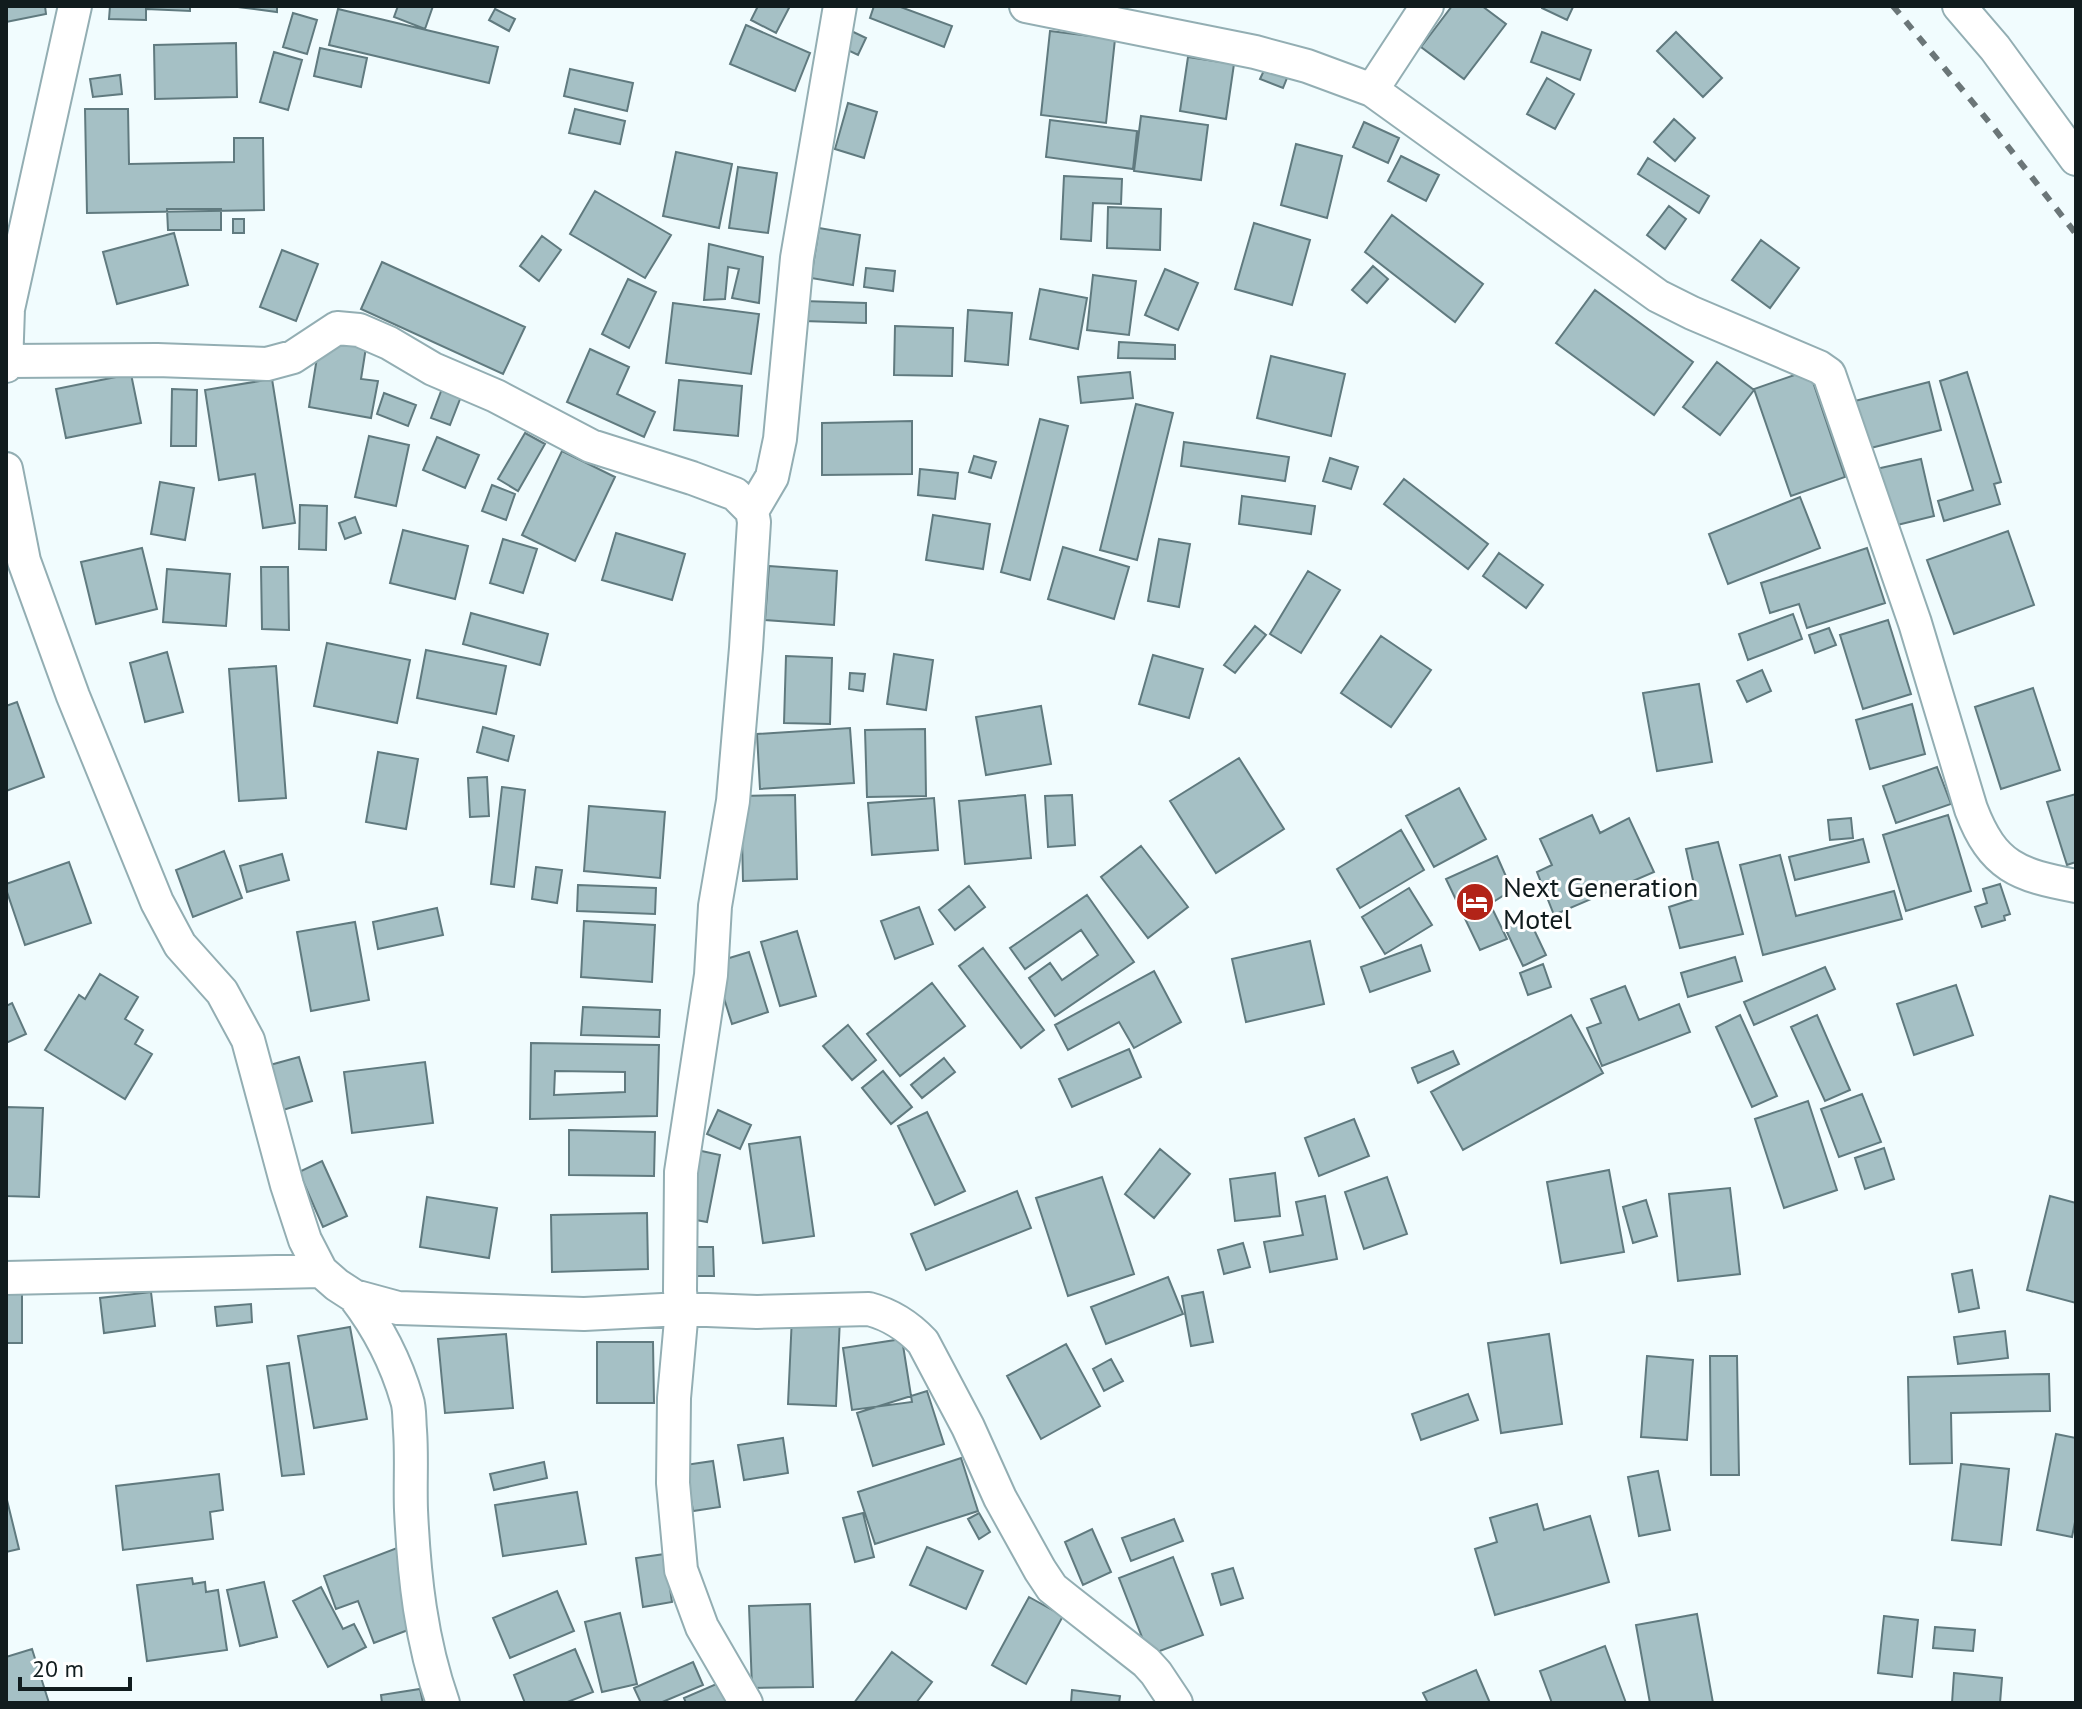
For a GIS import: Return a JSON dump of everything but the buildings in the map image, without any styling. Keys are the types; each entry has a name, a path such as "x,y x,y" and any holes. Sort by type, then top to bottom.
{"street":[{"path":"75,6 8,309 7,364 157,360 267,364 293,357 337,328 359,330 591,446 735,494 752,511 754,522 746,648 733,801 715,906 711,975 681,1172 682,1309 674,1398 673,1483 681,1570 702,1627 746,1703"},
{"path":"752,511 772,477 780,439 797,258 840,6"},
{"path":"1026,6 1255,52 1307,66 1372,90 1658,296 1829,374 1915,623 1979,829 1987,845 2003,862 2036,877 2076,886"},
{"path":"1372,90 1427,6"},
{"path":"1959,6 1995,48 2076,159"},
{"path":"6,469 24,561 73,696 157,902 180,945 222,992 248,1040 287,1185 305,1240 321,1271 354,1296 398,1308 584,1314 682,1309 757,1312 869,1309 887,1314 913,1331 923,1342 968,1427 1000,1498 1052,1588 1146,1662 1176,1703"},
{"path":"6,1278 321,1271"},
{"path":"354,1296 391,1355 408,1403 411,1507 419,1605 432,1670 443,1703"}],"railway":[{"path":"1893,6 2076,234"}],"place":[{"name":"Next Generation Motel","path":"1475,902"}]}
